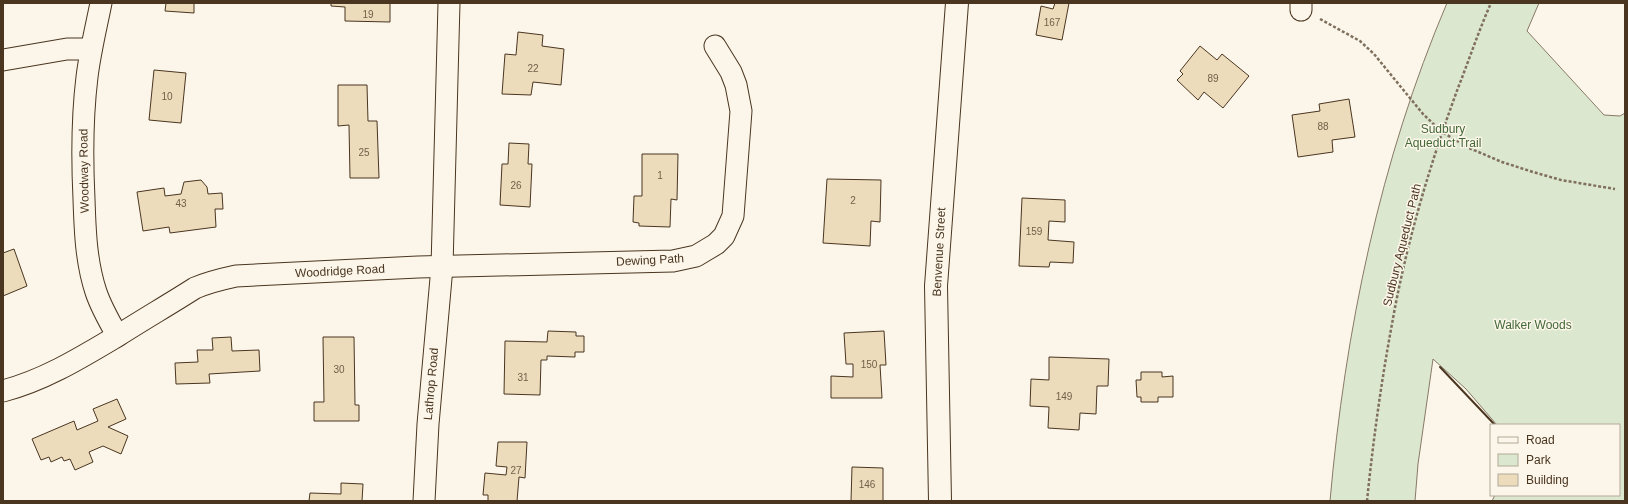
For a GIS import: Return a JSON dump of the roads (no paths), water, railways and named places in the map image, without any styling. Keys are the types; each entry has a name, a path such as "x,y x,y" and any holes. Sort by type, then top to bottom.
{"street":[{"name":"Woodway Road","path":"101,3 91,49 84,105 83,169 86,232 91,273 96,291 101,305 117,335"},
{"path":"442,267 449,3"},
{"name":"Benvenue Street","path":"940,501 936,286 957,3"},
{"name":"Dewing Path","path":"442,267 673,261 696,256 716,244 724,236 733,216 736,204 741,111 736,85 724,59 715,46"},
{"path":"3,60 67,49 91,49"},
{"name":"Woodridge Road","path":"3,391 47,375 89,353 195,288 222,278 236,276 442,267"},
{"name":"Lathrop Road","path":"424,501 428,424 442,267"}],"park label":[{"name":"Sudbury Aqueduct Trail","path":"1443,136"},
{"name":"Walker Woods","path":"1533,325"}]}
